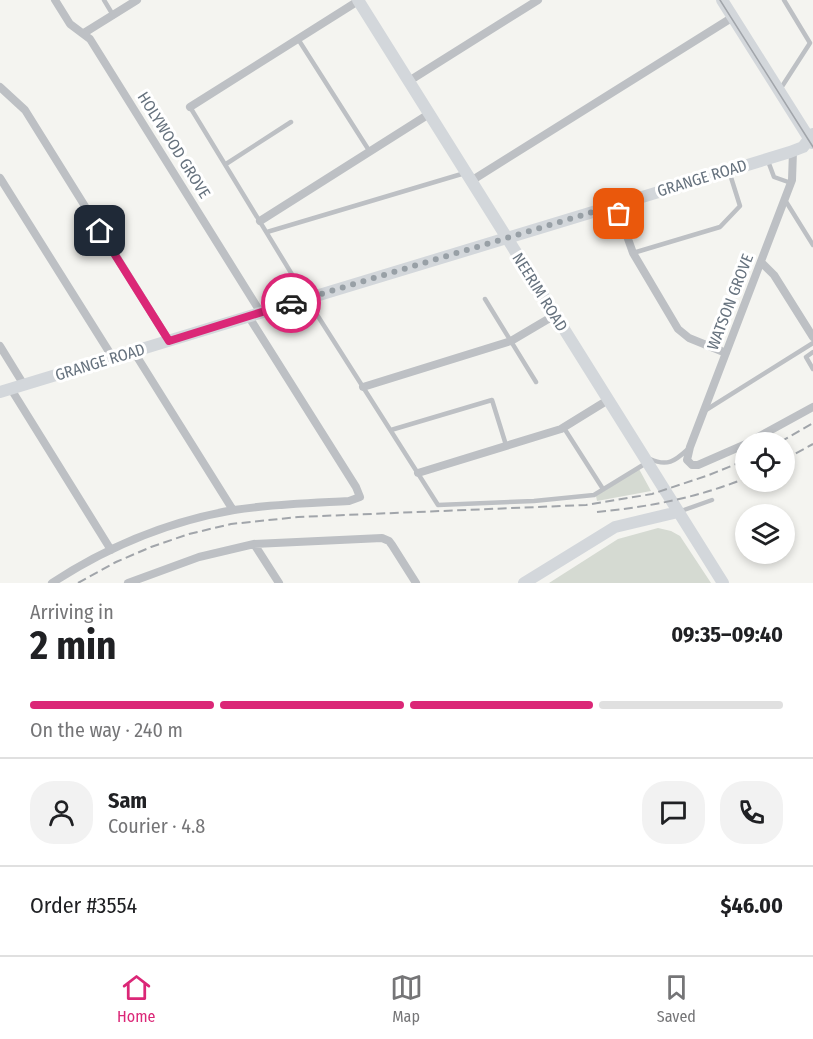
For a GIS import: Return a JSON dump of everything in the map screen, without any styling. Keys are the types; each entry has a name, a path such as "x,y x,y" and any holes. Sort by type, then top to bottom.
{"main road":[{"name":"NEERIM ROAD","path":"358,0 608,400 643,460 723,583"},
{"path":"722,0 812,139"},
{"name":"GRANGE ROAD","path":"6,391 793,151 803,147 812,139"},
{"path":"524,583 615,527 676,508"}],"street":[{"name":"HOLYWOOD GROVE","path":"55,0 70,24 90,39 255,315 356,487 360,498 349,501 233,510"},
{"path":"84,33 137,0"},
{"path":"190,107 358,0"},
{"path":"409,81 538,0"},
{"path":"469,177 733,17"},
{"path":"0,87 25,110 169,341"},
{"path":"260,221 429,114"},
{"name":"WATSON GROVE","path":"735,448 698,465 692,465 688,461 690,447 791,183 794,167 793,151"},
{"path":"0,178 112,358"},
{"path":"616,205 633,253 678,329 689,338 726,353"},
{"path":"761,262 774,275 813,337"},
{"path":"363,387 511,341 555,315"},
{"path":"0,346 24,385"},
{"path":"52,583 111,550 170,527 233,510 134,352"},
{"path":"6,391 111,550"},
{"path":"418,473 564,428 608,400"},
{"path":"767,432 813,407"},
{"path":"131,583 199,557 254,544 386,539 416,583"},
{"path":"254,544 279,583"}],"lane":[{"path":"104,0 113,15"},
{"path":"780,91 810,43 784,0"},
{"path":"298,39 370,152"},
{"path":"190,107 307,299 438,505 534,501 594,495 643,460 666,464 674,461 690,447"},
{"path":"226,164 291,122"},
{"path":"767,159 774,177 791,183"},
{"path":"633,253 720,227 740,206 729,170"},
{"path":"267,232 469,177"},
{"path":"785,200 813,245"},
{"path":"485,299 536,382"},
{"path":"704,411 813,343"},
{"path":"813,352 806,357 813,369"},
{"path":"391,430 492,399 507,445"},
{"path":"564,428 603,489"},
{"path":"676,508 712,500"}],"shaded area":[{"path":"639,469 651,491 597,501 596,496"},
{"path":"658,528 680,536 711,583 549,583 618,539"}],"tram line":[{"path":"720,0 813,147"}],"railway":[{"path":"795,433 813,423"},
{"path":"795,454 813,444"},
{"path":"78,583 116,562 151,547 189,534 231,524 298,517 586,505 652,494 735,464"},
{"path":"597,512 672,501 735,482"}],"way so far":[{"path":"291,303 616,205 619,214"}],"route":[{"path":"100,231 169,341 291,303"}]}
